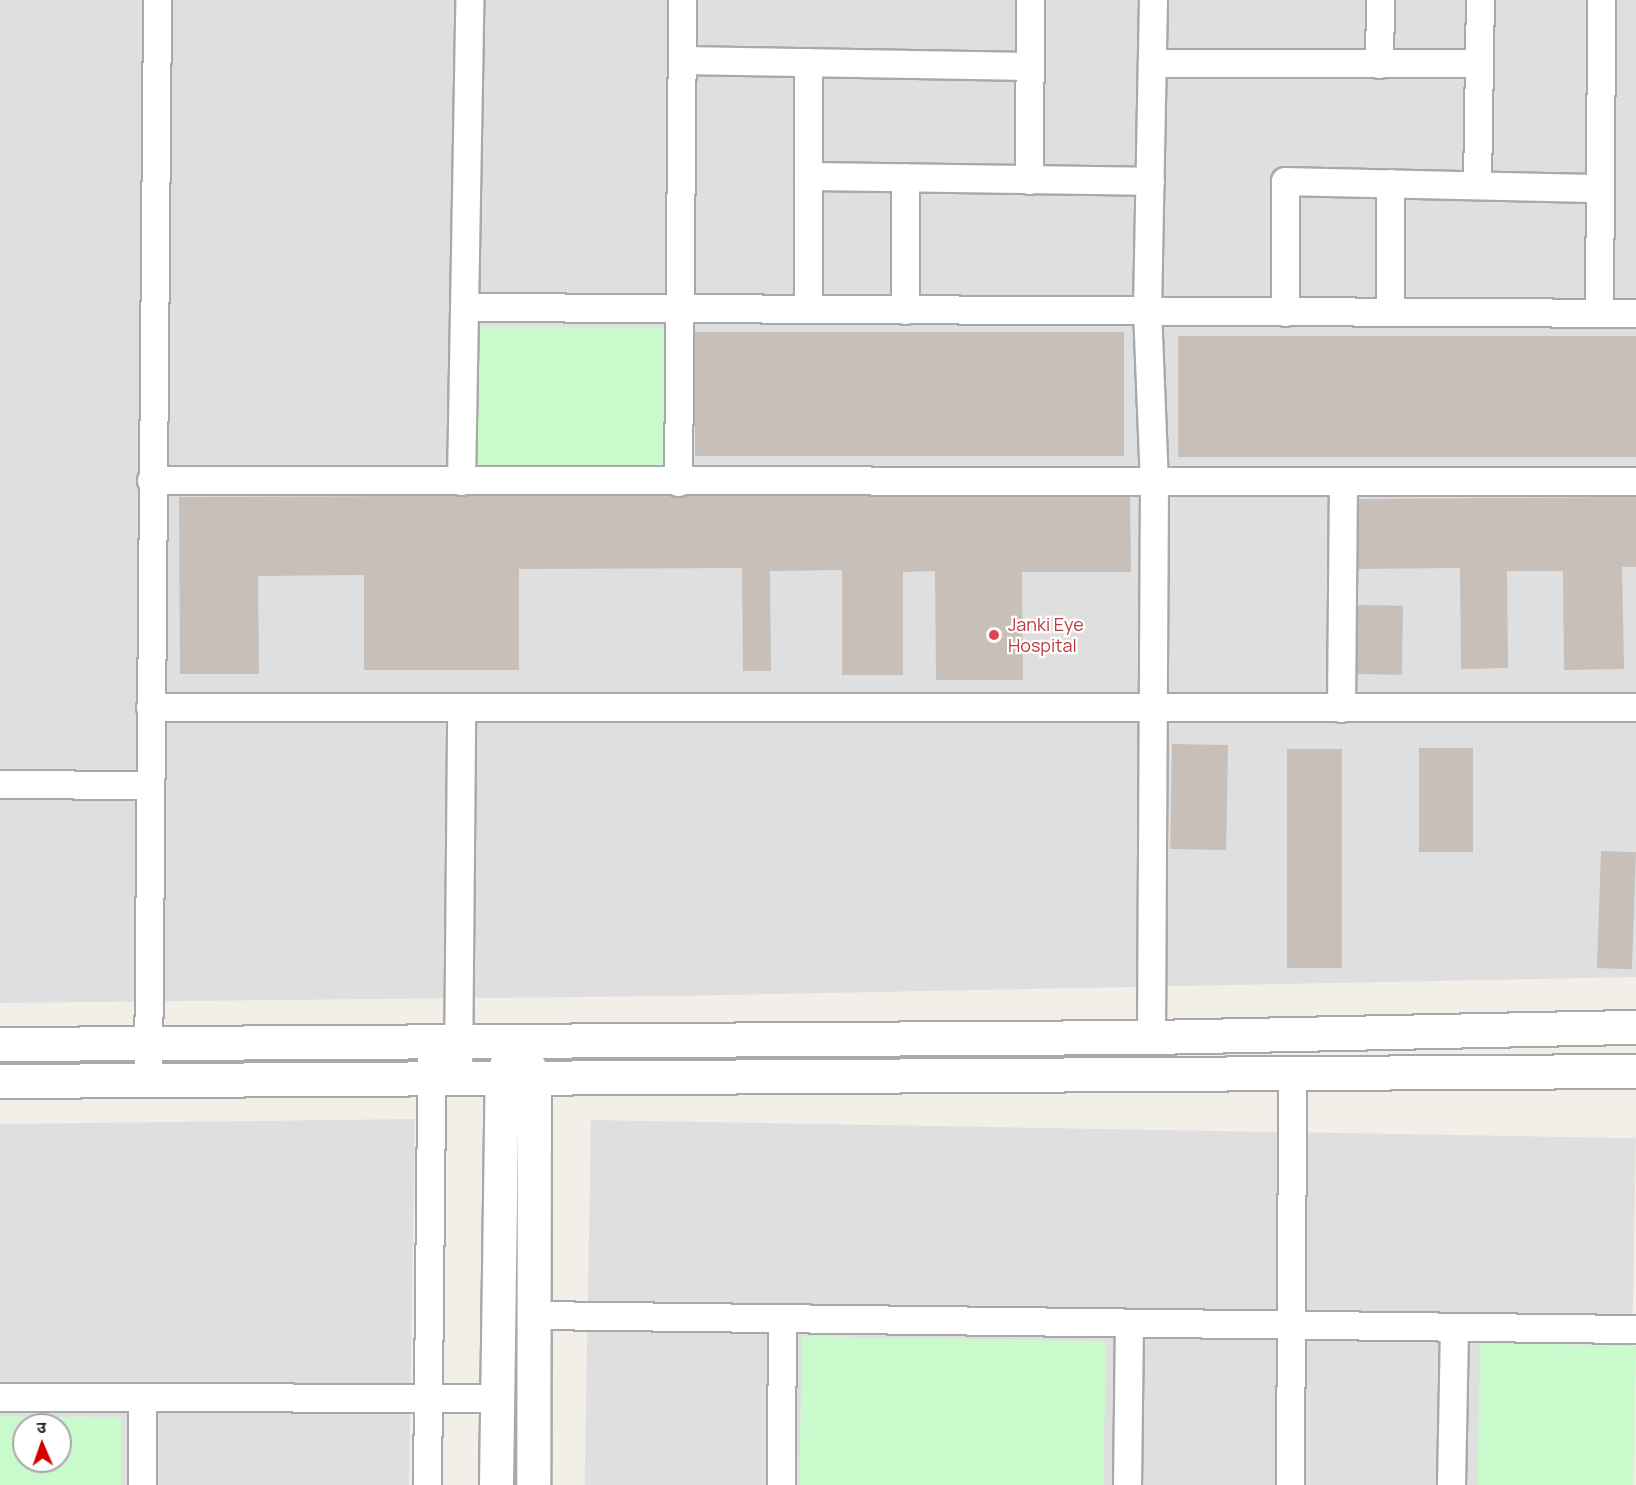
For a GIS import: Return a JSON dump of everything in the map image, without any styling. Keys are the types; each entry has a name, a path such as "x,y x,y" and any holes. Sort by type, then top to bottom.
{"street":[{"path":"148,1079 151,480 157,0"},
{"path":"461,481 469,0"},
{"path":"678,482 682,0"},
{"path":"1029,180 1030,0"},
{"path":"1151,1037 1154,484 1147,311 1153,0"},
{"path":"1379,64 1380,0"},
{"path":"1477,185 1480,0"},
{"path":"1599,313 1601,0"},
{"path":"682,60 1030,66"},
{"path":"808,62 808,309"},
{"path":"1152,63 1479,63"},
{"path":"808,176 1149,181"},
{"path":"904,177 905,310"},
{"path":"1285,312 1285,181 1600,188"},
{"path":"1390,183 1390,312"},
{"path":"464,307 1636,313"},
{"path":"151,480 1343,485 1636,481"},
{"path":"1341,708 1343,485"},
{"path":"150,707 1341,708 1636,706"},
{"path":"427,1485 428,1397 461,708"},
{"path":"0,784 149,785"},
{"path":"0,1044 1151,1037 1636,1027"},
{"path":"514,1041 534,1077 533,1485"},
{"path":"496,1485 502,1077 514,1041"},
{"path":"0,1081 1636,1071"},
{"path":"1290,1485 1292,1073"},
{"path":"534,1315 1636,1329"},
{"path":"781,1485 782,1318"},
{"path":"1127,1485 1129,1323"},
{"path":"1451,1485 1454,1327"},
{"path":"0,1397 498,1398"},
{"path":"142,1397 142,1485"}],"shaded area":[{"path":"0,0 1636,0 1636,977 676,996 0,1003"},
{"path":"415,1119 409,1485 0,1485 0,1124"},
{"path":"591,1120 1636,1138 1630,1485 585,1485"}],"green space":[{"path":"477,327 665,327 665,465 477,465"},
{"path":"802,1336 1106,1341 1103,1485 799,1485"},
{"path":"1480,1343 1636,1346 1634,1485 1478,1485"},
{"path":"0,1416 12,1416 12,1473 72,1473 72,1417 121,1417 121,1485 0,1485"}],"building":[{"path":"695,332 1124,332 1124,456 695,456"},
{"path":"1178,336 1636,336 1636,457 1178,457"},
{"path":"1130,493 1131,572 1022,572 1023,680 936,680 935,571 903,572 903,675 842,675 842,570 770,571 771,671 743,671 742,568 519,569 519,670 364,670 364,575 258,576 259,674 180,674 179,497"},
{"path":"1636,497 1636,567 1622,567 1624,669 1564,670 1563,571 1507,571 1508,668 1461,669 1460,568 1351,569 1350,499"},
{"path":"1357,605 1403,606 1402,675 1356,674"},
{"path":"1172,744 1228,745 1226,850 1170,849"},
{"path":"1419,748 1473,748 1473,852 1419,852"},
{"path":"1287,749 1342,749 1342,968 1287,968"},
{"path":"1601,851 1636,852 1632,969 1597,968"}],"place":[{"name":"Janki Eye Hospital","path":"994,635"}]}
